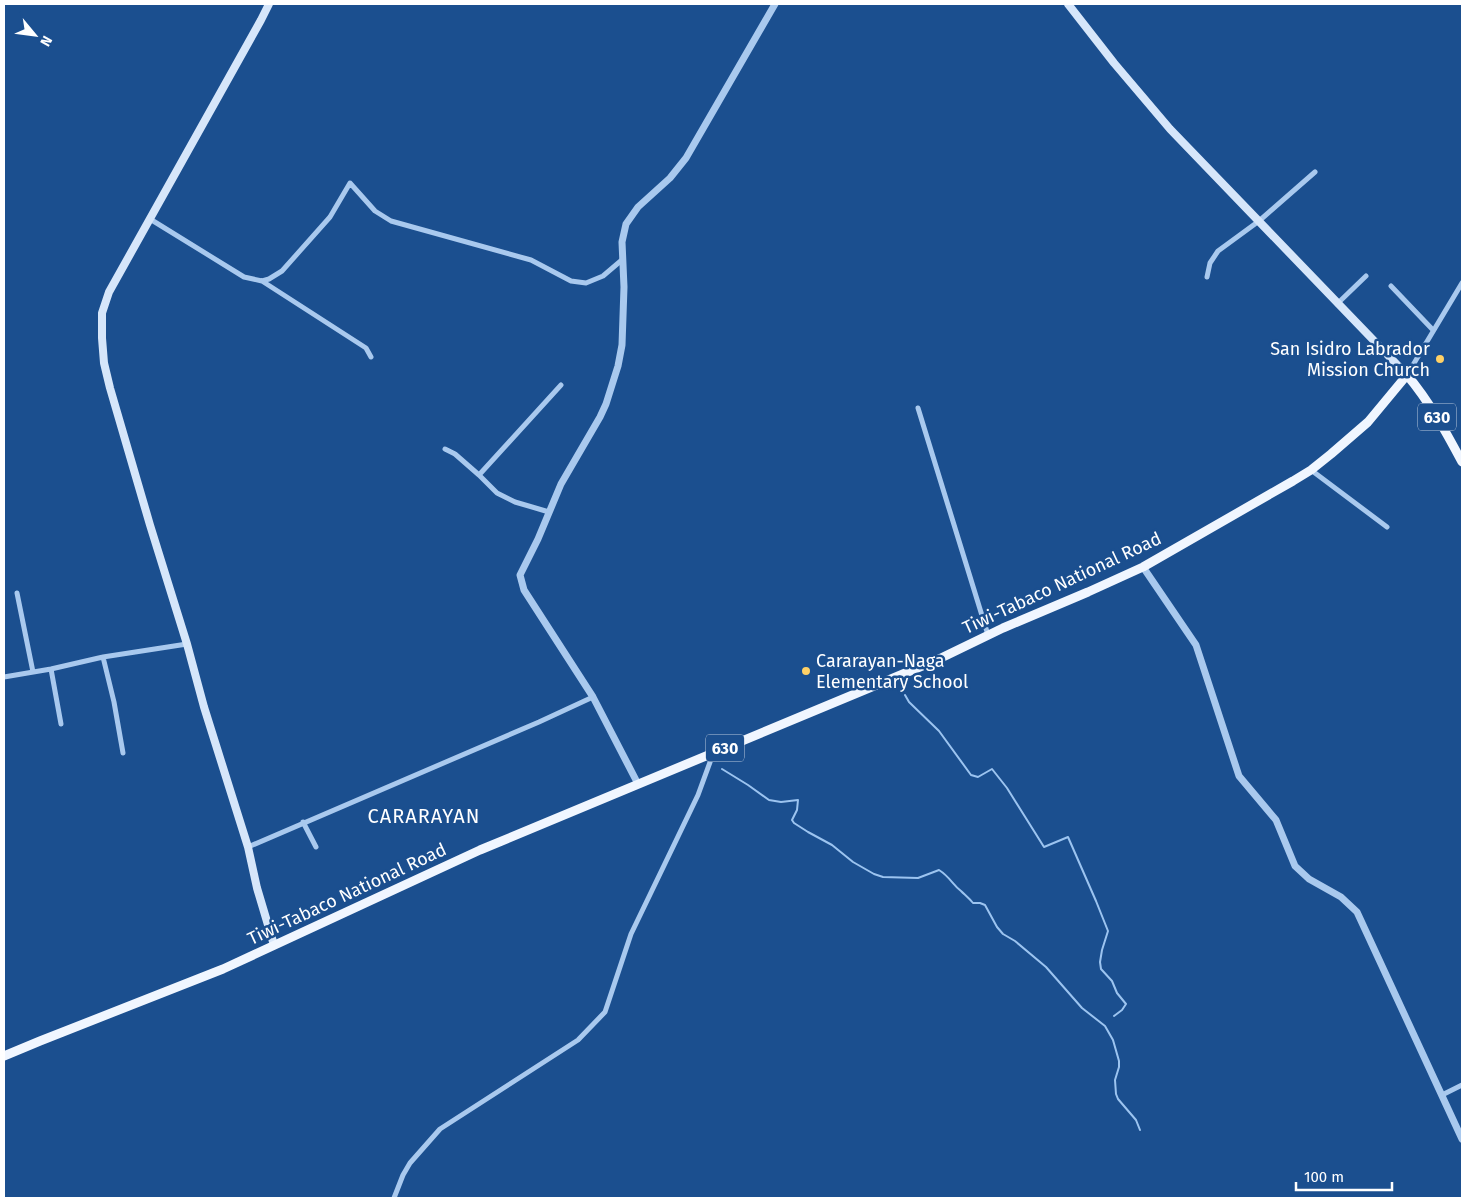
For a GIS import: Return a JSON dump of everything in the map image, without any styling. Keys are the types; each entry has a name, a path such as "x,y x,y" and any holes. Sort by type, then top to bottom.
{"main road":[{"path":"269,4 109,292 102,313 102,338 104,363 110,388 187,644 204,707 248,847 257,888 274,945"},
{"path":"1068,4 1114,63 1170,129 1406,375"},
{"name":"630","path":"1406,375 1428,403 1462,462"},
{"name":"Tiwi-Tabaco National Road","path":"4,1056 40,1040 223,969 480,850 939,659 988,635 1143,567 1311,470 1368,422 1406,375"}],"street":[{"path":"638,784 593,697 524,590 520,575 561,484 600,417 618,366 622,344 624,287 622,242 626,224 638,207 670,178 686,158 775,4"},
{"path":"1206,277 1210,263 1218,251 1258,221 1315,172"},
{"path":"262,281 282,271 330,217 350,183 375,211 391,221 532,260 571,281 586,283 603,276 623,259"},
{"path":"150,219 244,277 262,281 366,348 371,357"},
{"path":"1337,304 1366,276"},
{"path":"1406,375 1462,283"},
{"path":"1391,286 1434,330"},
{"path":"479,475 561,385"},
{"path":"918,408 988,635"},
{"path":"445,449 455,454 497,493 515,502 549,512"},
{"path":"1311,470 1387,527"},
{"path":"1143,567 1196,645 1239,776 1276,820 1295,866 1309,879 1342,897 1357,912 1462,1139"},
{"path":"17,593 33,672"},
{"path":"4,677 103,657 187,644"},
{"path":"103,657 114,702 123,753"},
{"path":"51,669 61,724"},
{"path":"248,847 593,697"},
{"path":"394,1198 410,1162 440,1129 578,1040 605,1012 632,934 698,795 713,753"},
{"path":"303,822 316,847"},
{"path":"1442,1095 1462,1085"}],"waterway":[{"path":"905,695 909,702 939,731 971,775 978,777 992,769 1007,788 1044,847 1068,837 1108,931 1102,950 1101,969 1112,981 1117,993 1126,1004 1114,1016"},
{"path":"722,769 769,800 781,802 798,800 797,810 792,820 794,823 832,845 853,862 874,874 883,877 918,878 939,870 973,903 985,905 1003,934 1015,941 1046,967 1082,1008 1105,1026 1113,1040 1119,1061 1115,1080 1116,1094 1136,1120 1140,1130"}],"place":[{"name":"San Isidro Labrador Mission Church","path":"1440,359"},
{"name":"Cararayan-Naga Elementary School","path":"806,671"}],"district":[{"name":"CARARAYAN","path":"424,816"}]}
